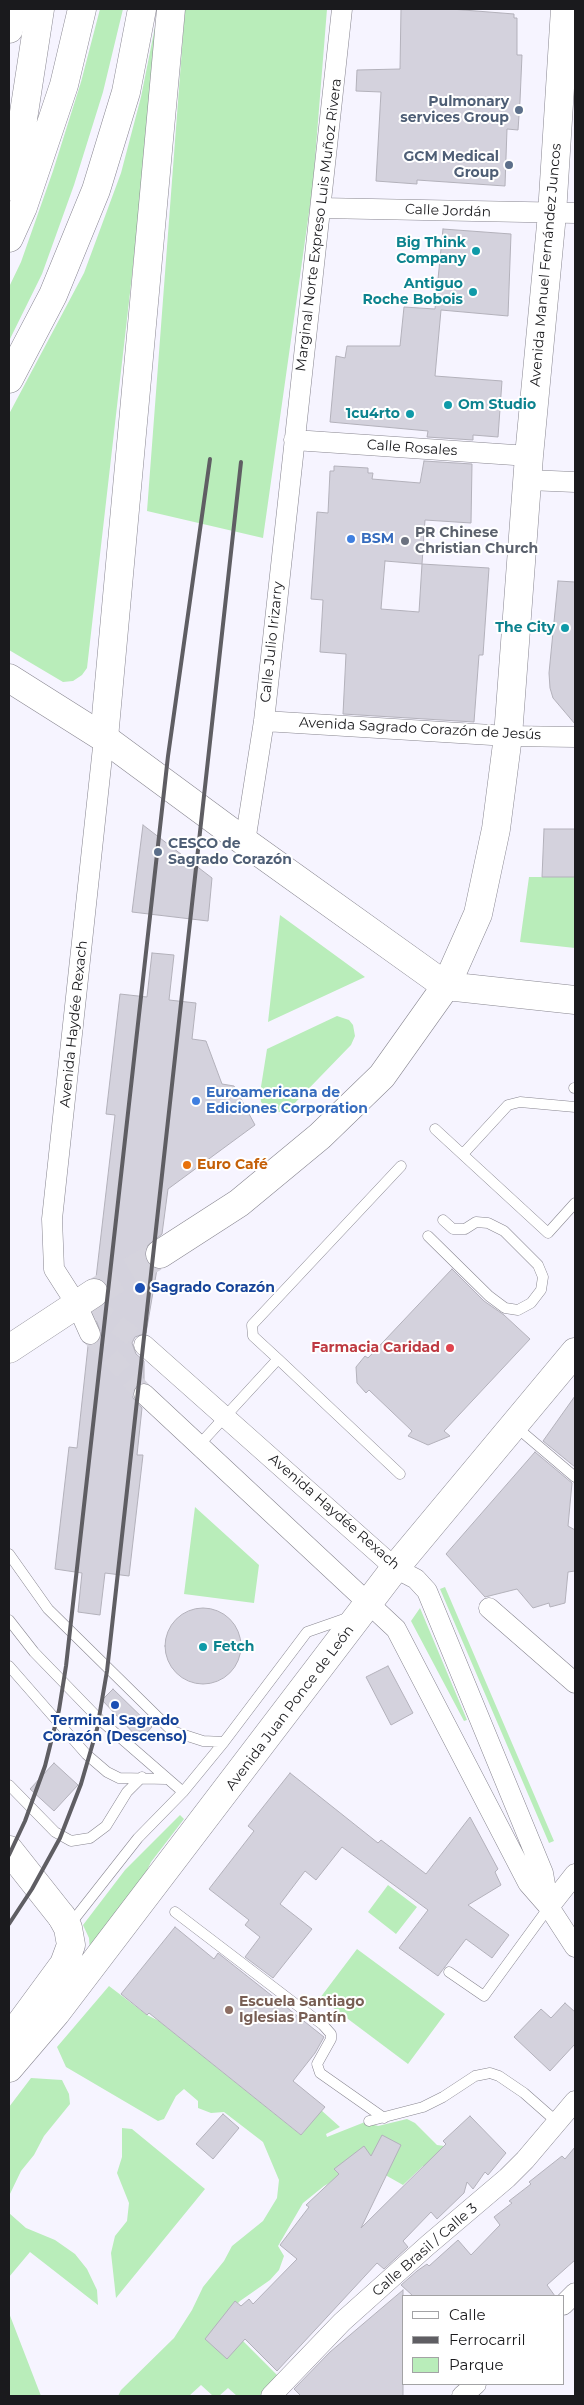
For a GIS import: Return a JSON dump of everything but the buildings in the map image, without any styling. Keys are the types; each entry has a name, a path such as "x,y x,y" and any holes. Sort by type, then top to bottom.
{"main road":[{"path":"9,29 14,9"},
{"path":"23,207 19,145 40,9"},
{"path":"9,238 23,207 64,85 82,9"},
{"path":"9,379 53,295 96,190 126,92 142,9"},
{"path":"104,738 171,9"},
{"name":"Avenida Manuel Fernández Juncos","path":"160,1254 239,1203 320,1136 382,1076 446,986 478,914 496,829 508,736 529,468 564,214 565,9"},
{"path":"9,678 104,738 446,986 575,1000"},
{"path":"9,1349 88,1302"},
{"name":"Avenida Juan Ponce de León","path":"9,2068 56,2013 395,1568 513,1424 575,1353"},
{"path":"9,1850 65,1922 71,1945 64,1964 9,2039"}],"street":[{"name":"Marginal Norte Expreso Luis Muñoz Rivera","path":"294,440 342,9"},
{"name":"Calle Jordán","path":"321,208 564,214"},
{"name":"Calle Rosales","path":"294,440 529,468 575,482"},
{"name":"Calle Julio Irizarry","path":"245,842 264,721 294,440"},
{"name":"Avenida Sagrado Corazón de Jesús","path":"264,721 508,736 575,737"},
{"name":"Avenida Haydée Rexach","path":"90,1334 88,1302 54,1269 52,1219 104,738"},
{"name":"Avenida Haydée Rexach","path":"144,1345 395,1568 416,1579 427,1591 543,1873 549,1908"},
{"name":"Avenida Haydée Rexach","path":"144,1394 366,1608 396,1629 528,1883 549,1908 575,1947"},
{"path":"489,1608 575,1684"},
{"path":"549,1908 575,1874"},
{"name":"Calle Brasil / Calle 3","path":"271,2396 342,2322 428,2245 489,2196 526,2160 575,2101"},
{"path":"564,2304 575,2293"},
{"path":"462,2396 475,2385"}],"lane":[{"path":"463,1154 508,1106 520,1102 575,1107"},
{"path":"435,1129 548,1233 575,1204"},
{"path":"400,1474 253,1336 252,1325 401,1166"},
{"path":"428,1236 489,1296 505,1308 518,1310 531,1303 541,1290 543,1277 538,1265 504,1231 488,1224 476,1222 465,1229 453,1229 443,1220"},
{"path":"199,1445 278,1359"},
{"path":"513,1424 575,1477"},
{"path":"9,1554 48,1609 172,1731 203,1741 224,1742"},
{"path":"65,1922 138,1838 183,1792 224,1742 307,1632 366,1608"},
{"path":"9,1620 34,1652 99,1719 183,1792"},
{"path":"9,1666 86,1754 107,1772 119,1778 166,1779"},
{"path":"9,1784 55,1832 71,1841 90,1838 106,1826 127,1792 142,1777"},
{"path":"450,1972 484,1996 549,1908"},
{"path":"175,1912 322,2025 331,2034 331,2039 317,2064 320,2073 384,2118"},
{"path":"369,2121 423,2107 443,2097 475,2076 490,2073 499,2076 524,2093 558,2122"}],"green space":[{"path":"100,9 123,9 103,92 74,185 42,274 9,341 9,287 21,262 53,171 81,82"},
{"path":"185,9 327,9 313,184 263,538 147,511"},
{"path":"156,22 161,22 87,668 82,675 73,681 63,682 9,650 9,414 84,273 121,173 141,97"},
{"path":"529,877 575,877 575,948 520,942"},
{"path":"280,915 365,977 268,1022"},
{"path":"337,1016 349,1020 353,1025 355,1036 351,1045 288,1110 285,1112 271,1112 261,1102 260,1093 267,1049"},
{"path":"195,1507 259,1565 254,1603 184,1594"},
{"path":"445,1587 554,1841 549,1843 440,1589"},
{"path":"420,1608 467,1720 464,1721 411,1621"},
{"path":"180,1815 184,1819 151,1862 138,1889 90,1951 89,1938 83,1925 125,1870"},
{"path":"388,1885 417,1907 396,1934 368,1912"},
{"path":"357,1949 445,2014 408,2064 320,1998"},
{"path":"109,1986 147,2015 159,2021 301,2135 321,2110 340,2127 326,2134 327,2137 365,2122 378,2126 407,2119 415,2123 437,2145 444,2146 446,2151 428,2170 423,2166 403,2185 380,2172 335,2180 324,2186 303,2203 278,2246 284,2256 279,2270 270,2280 240,2301 228,2313 239,2337 280,2378 259,2396 237,2396 228,2388 219,2396 213,2396 201,2385 189,2396 118,2396 121,2390 174,2338 192,2310 203,2287 224,2261 232,2246 263,2221 277,2198 279,2180 263,2142 224,2112 211,2113 198,2108 198,2101 184,2089 176,2096 164,2119 158,2121 66,2067 57,2047"},
{"path":"31,2078 62,2080 69,2094 70,2104 44,2136 34,2155 21,2171 9,2196 9,2107"},
{"path":"122,2128 132,2129 205,2189 116,2298 111,2253 115,2236 127,2221 129,2203 117,2173 122,2157"},
{"path":"9,2213 26,2228 55,2240 75,2254 87,2269 97,2290 98,2305 30,2252 9,2277"},
{"path":"9,2313 41,2396 9,2396"}],"tunnel":[{"path":"94,1293 160,1254"},
{"path":"93,1306 144,1345"},
{"path":"90,1334 144,1394"}],"railway":[{"path":"9,1855 25,1821 45,1766 59,1710 66,1666 168,756 210,459"},
{"path":"9,1924 32,1889 60,1838 81,1784 97,1729 107,1671 241,462"}],"place":[{"name":"Pulmonary services Group","path":"519,110"},
{"name":"GCM Medical Group","path":"509,165"},
{"name":"Big Think Company","path":"476,251"},
{"name":"Antiguo Roche Bobois","path":"473,292"},
{"name":"Om Studio","path":"448,405"},
{"name":"1cu4rto","path":"410,414"},
{"name":"BSM","path":"351,539"},
{"name":"PR Chinese Christian Church","path":"405,541"},
{"name":"The City","path":"565,628"},
{"name":"CESCO de Sagrado Corazón","path":"158,852"},
{"name":"Euroamericana de Ediciones Corporation","path":"196,1101"},
{"name":"Euro Café","path":"187,1165"},
{"name":"Sagrado Corazón","path":"140,1288"},
{"name":"Farmacia Caridad","path":"450,1348"},
{"name":"Fetch","path":"203,1647"},
{"name":"Terminal Sagrado Corazón (Descenso)","path":"115,1705"},
{"name":"Escuela Santiago Iglesias Pantín","path":"229,2010"}]}
